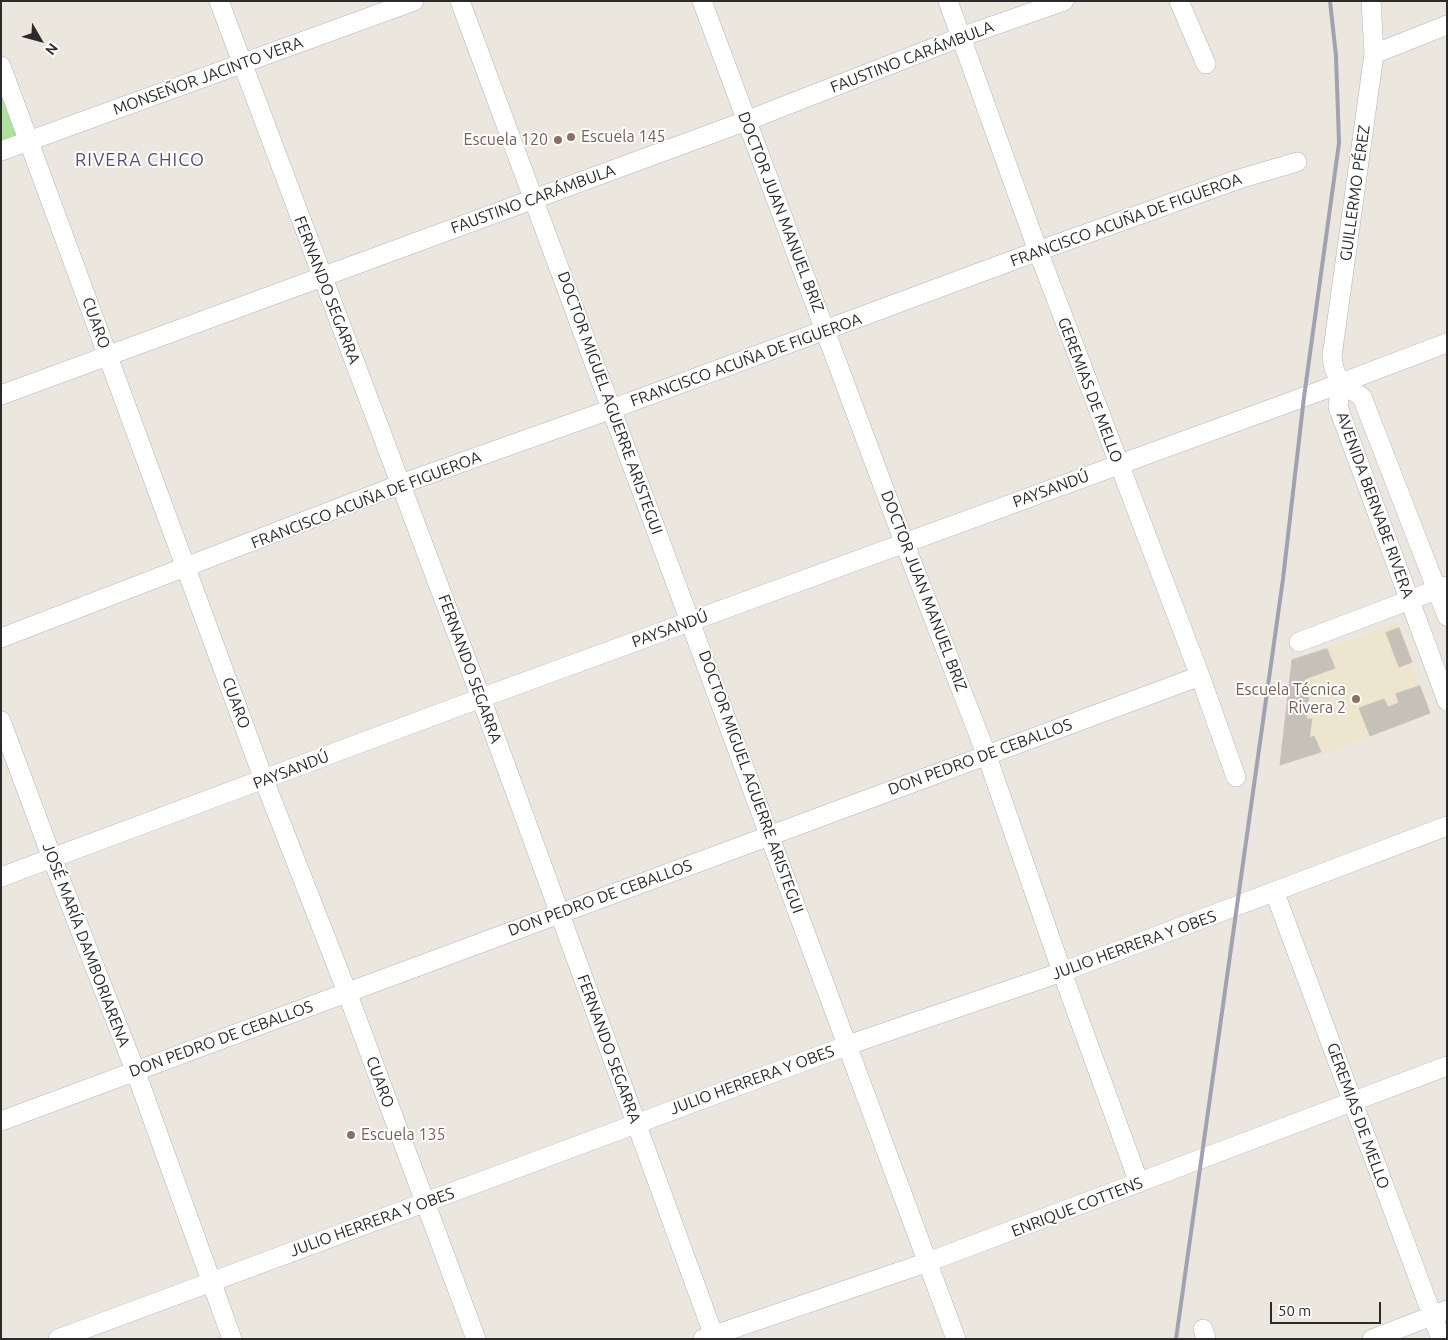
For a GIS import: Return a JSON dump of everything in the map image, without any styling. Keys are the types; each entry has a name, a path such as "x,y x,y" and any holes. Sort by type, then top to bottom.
{"street":[{"name":"FERNANDO SEGARRA","path":"219,1 482,698 711,1337"},
{"name":"MONSEÑOR JACINTO VERA","path":"1,151 414,1"},
{"name":"DOCTOR MIGUEL AGUERRE ARISTEGUI","path":"460,1 956,1339"},
{"name":"DOCTOR JUAN MANUEL BRIZ","path":"702,1 904,542 987,756 1062,972 1139,1183"},
{"name":"GEREMIAS DE MELLO","path":"948,1 1038,251 1200,676 1236,777"},
{"name":"FAUSTINO CARÁMBULA","path":"1,395 746,121 961,37 1064,1"},
{"path":"1179,1 1206,64"},
{"name":"GUILLERMO PÉREZ","path":"1341,383 1333,370 1332,356 1374,54 1371,1"},
{"path":"1374,54 1447,25"},
{"name":"CUARO","path":"1,66 264,780 347,992 476,1339"},
{"name":"FRANCISCO ACUÑA DE FIGUEROA","path":"1,638 187,568 401,484 612,409 1038,251 1239,179 1297,162"},
{"name":"PAYSANDÚ","path":"1,877 1447,343"},
{"name":"AVENIDA BERNABE RIVERA","path":"1447,616 1442,588 1362,396 1341,383 1338,407 1447,701"},
{"path":"1299,642 1442,588"},
{"name":"DON PEDRO DE CEBALLOS","path":"1,1121 1200,676"},
{"name":"JOSÉ MARÍA DAMBORIARENA","path":"1,721 135,1070 232,1339"},
{"name":"JULIO HERRERA Y OBES","path":"58,1339 848,1045 1062,972 1275,893 1447,826"},
{"name":"GEREMIAS DE MELLO","path":"1275,893 1352,1102 1440,1313 1441,1339"},
{"name":"ENRIQUE COTTENS","path":"711,1337 928,1262 1447,1066"},
{"path":"1372,1339 1440,1313"}],"shaded area":[{"name":"Escuela Técnica Rivera 2","path":"1397,623 1430,713 1322,755 1320,752 1280,765 1292,660"}],"green space":[{"path":"1,92 18,139 1,145"}],"building":[{"path":"1399,628 1412,662 1399,667 1386,633"},
{"path":"1327,649 1335,668 1305,679 1304,684 1310,685 1306,719 1312,719 1309,738 1314,736 1321,752 1280,765 1292,660"},
{"path":"1420,686 1430,713 1370,736 1359,708 1384,699 1388,707 1399,703 1396,694"}],"railway":[{"path":"1176,1339 1283,579 1304,397 1339,143 1336,56 1330,1"}],"place":[{"name":"Escuela 145","path":"571,137"},
{"name":"Escuela 120","path":"558,140"},
{"name":"Escuela Técnica Rivera 2","path":"1356,699"},
{"name":"Escuela 135","path":"351,1135"}],"district":[{"name":"RIVERA CHICO","path":"140,160"}]}
